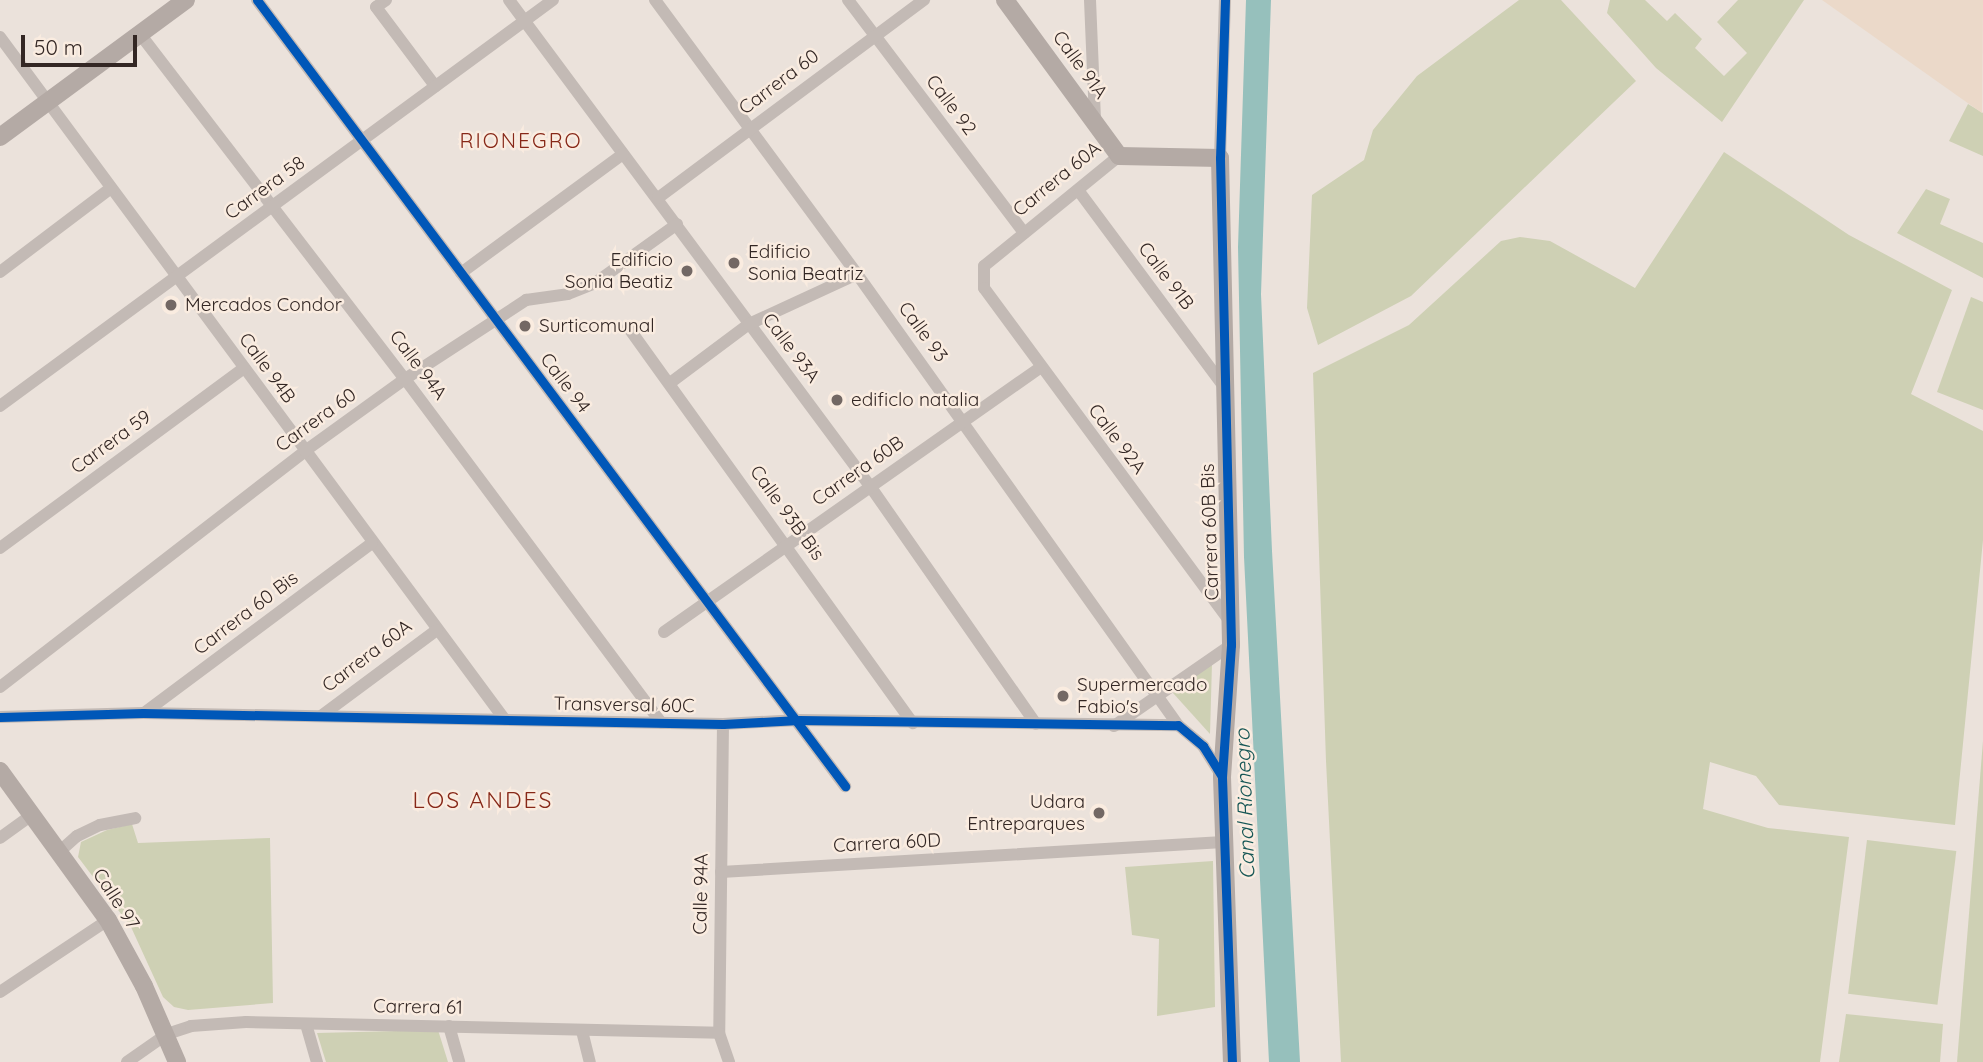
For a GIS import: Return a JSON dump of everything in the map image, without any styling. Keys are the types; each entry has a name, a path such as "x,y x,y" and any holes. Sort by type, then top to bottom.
{"street":[{"path":"0,137 186,0"},
{"name":"Calle 94","path":"257,0 494,320 799,720 845,786"},
{"name":"Calle 93A","path":"509,0 870,485 1036,724"},
{"name":"Carrera 58","path":"0,406 553,0"},
{"name":"Calle 93","path":"655,0 751,127 1178,724"},
{"name":"Calle 92","path":"848,0 1024,233"},
{"name":"Carrera 60","path":"658,198 924,0"},
{"name":"Calle 91A","path":"1006,0 1119,156"},
{"path":"1090,0 1095,121"},
{"name":"Carrera 60B Bis","path":"1225,0 1220,158 1223,385 1231,645 1222,777 1233,1062"},
{"path":"381,4 435,86"},
{"name":"Calle 94A","path":"140,34 405,379 660,723"},
{"name":"Calle 94B","path":"0,37 505,720"},
{"path":"461,273 623,154"},
{"name":"Carrera 60A","path":"982,276 984,266 1119,156 1220,158"},
{"path":"0,272 111,188"},
{"name":"Calle 91B","path":"1078,190 1223,385"},
{"name":"Carrera 60","path":"0,687 305,452 405,379 526,300 568,294 589,286 677,224"},
{"path":"670,383 749,324 857,274"},
{"name":"Calle 92A","path":"982,276 984,288 1040,368 1230,622"},
{"name":"Calle 93B Bis","path":"628,327 914,723"},
{"name":"Carrera 59","path":"0,548 244,368"},
{"name":"Carrera 60B","path":"664,632 1040,368"},
{"name":"Carrera 60 Bis","path":"143,713 372,543"},
{"name":"Carrera 60A","path":"321,716 437,630"},
{"path":"1114,726 1231,645"},
{"name":"Transversal 60C","path":"0,716 143,713 723,724 799,720 1114,726 1178,724"},
{"name":"Calle 94A","path":"723,724 719,1033 729,1062"},
{"path":"1178,724 1203,746 1222,777"},
{"name":"Calle 97","path":"0,771 108,920 167,1034 177,1062"},
{"path":"0,838 32,815"},
{"path":"59,852 77,836 100,825 135,818"},
{"name":"Carrera 60D","path":"721,872 1223,842"},
{"path":"0,992 108,920"},
{"name":"Carrera 61","path":"127,1062 167,1034 191,1026 246,1022 719,1033"},
{"path":"306,1024 317,1062"},
{"path":"449,1026 459,1062"},
{"path":"582,1031 590,1062"}],"green space":[{"path":"1519,0 1561,0 1636,81 1411,296 1318,345 1307,308 1312,195 1364,160 1373,130 1417,76"},
{"path":"1610,0 1645,0 1667,21 1675,13 1702,39 1695,48 1724,76 1747,53 1717,22 1738,0 1804,0 1722,122 1656,68 1607,13"},
{"path":"1968,104 1983,113 1983,156 1949,141"},
{"path":"1724,152 1849,235 1952,290 1911,394 1983,431 1983,540 1955,825 1779,805 1756,776 1710,762 1703,809 1768,828 1849,837 1820,1062 1341,1062 1326,761 1313,373 1409,325 1501,241 1520,237 1550,241 1635,288"},
{"path":"1926,189 1950,199 1940,224 1983,243 1983,278 1897,233"},
{"path":"1971,297 1983,302 1983,410 1937,392"},
{"path":"1212,663 1210,734 1173,693"},
{"path":"1983,741 1983,1062 1957,1062"},
{"path":"132,824 138,843 270,838 273,1003 188,1010 174,1007 163,997 131,927 78,857 81,842 107,830"},
{"path":"1867,840 1956,851 1937,1005 1848,994"},
{"path":"1213,861 1215,1007 1157,1016 1159,939 1132,935 1125,867"},
{"path":"1846,1014 1943,1024 1940,1062 1839,1062"},
{"path":"438,1030 448,1062 326,1062 317,1033"}],"shaded area":[{"path":"1822,0 1983,0 1982,113 1962,99"}],"water":[{"path":"1246,0 1271,0 1261,294 1300,1062 1269,1062 1244,557 1238,247"}],"cycle path":[{"path":"257,0 845,786"},
{"path":"1225,0 1220,158 1231,645 1222,777 1232,1062"},
{"path":"0,717 143,713 723,724 799,720 1178,725 1203,746 1222,777"}],"place":[{"name":"Edificio Sonia Beatriz","path":"734,263"},
{"name":"Edificio Sonia Beatiz","path":"687,271"},
{"name":"Mercados Condor","path":"171,305"},
{"name":"Surticomunal","path":"525,326"},
{"name":"edificlo natalia","path":"837,400"},
{"name":"Supermercado Fabio's","path":"1063,696"},
{"name":"Udara Entreparques","path":"1099,813"}],"district":[{"name":"RIONEGRO","path":"521,140"},
{"name":"LOS ANDES","path":"483,800"}],"water label":[{"name":"Canal Rionegro","path":"1244,804"}]}
